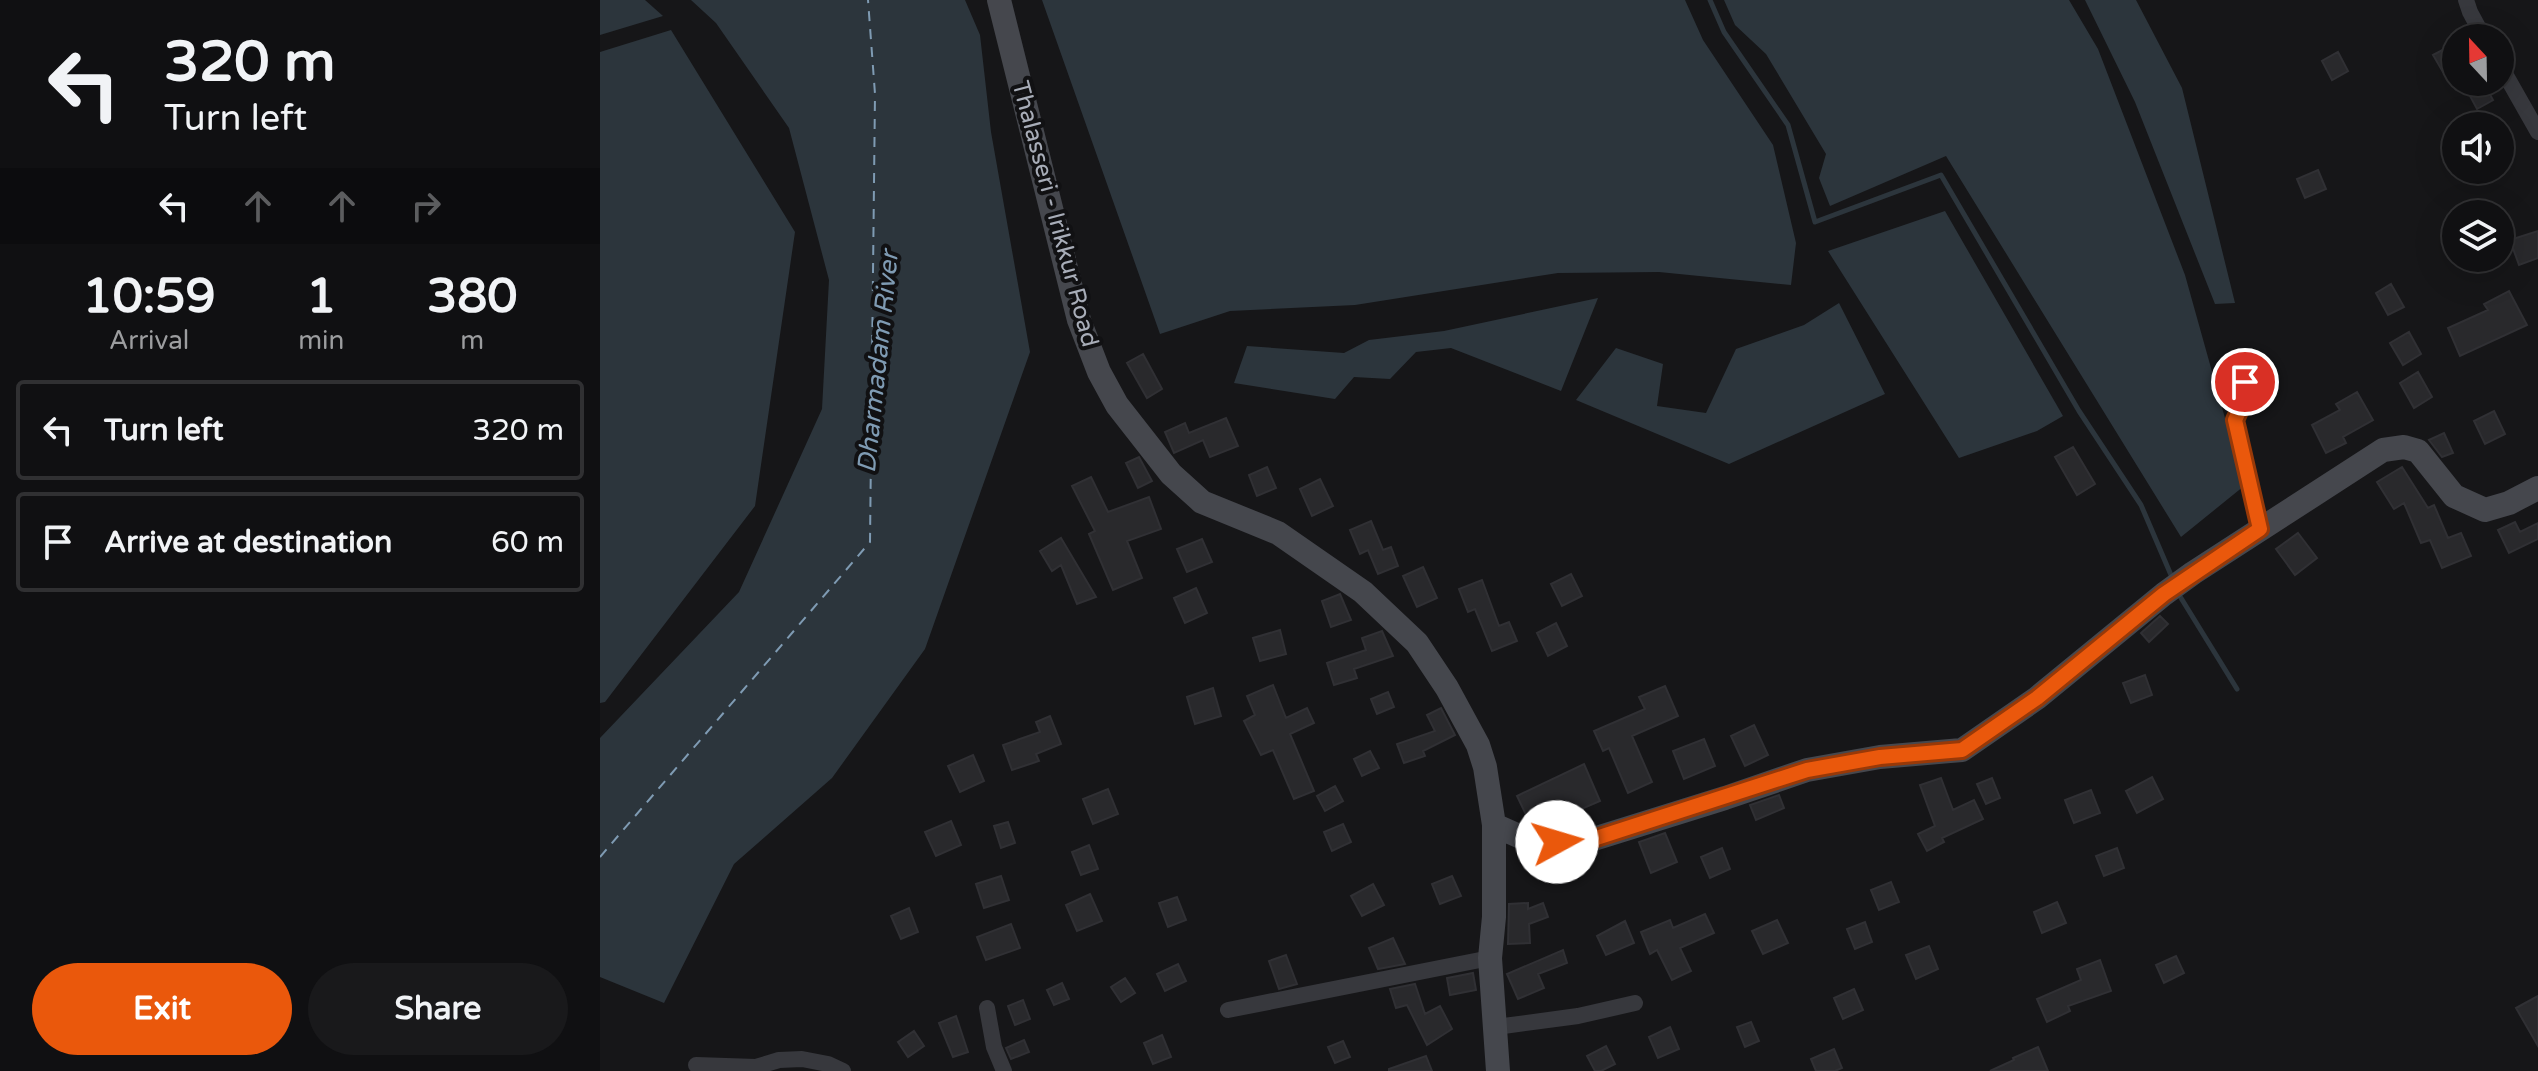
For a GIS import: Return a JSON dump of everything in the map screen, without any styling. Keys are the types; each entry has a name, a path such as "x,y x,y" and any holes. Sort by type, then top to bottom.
{"main road":[{"name":"Thalasseri - Irikkur Road","path":"999,0 1079,320 1099,372 1117,405 1171,474 1202,502 1278,533 1363,592 1417,643 1447,688 1478,745 1485,767 1494,825 1494,917 1490,958 1498,1071"},
{"path":"1494,825 1530,841 1584,842 1807,770 1880,757 1962,750 2037,698 2164,594 2383,450 2404,447 2418,451 2454,496 2485,510 2509,503 2538,488"}],"street":[{"path":"2466,0 2476,24"},
{"path":"2514,90 2538,132"},
{"path":"2242,362 2249,403 2240,409 2235,420 2260,529"},
{"path":"1228,1010 1490,958"},
{"path":"1496,1027 1578,1016 1635,1003"},
{"path":"987,1008 994,1047 1004,1071"},
{"path":"696,1065 756,1067 779,1060 802,1059 828,1064 843,1071"}],"water":[{"path":"600,0 645,0 663,16 600,35"},
{"name":"Dharmadam River","path":"691,0 965,0 980,35 991,132 1030,352 925,649 832,778 734,864 664,1003 600,977 600,738 739,592 822,409 829,280 789,128 716,23"},
{"path":"1042,0 1685,0 1703,40 1773,145 1796,243 1791,285 1659,272 1558,273 1355,305 1230,311 1160,334"},
{"path":"1724,0 2069,0 2098,49 2185,275 2244,486 2181,537 1946,156 1830,206 1819,178 1826,154 1766,54 1735,25"},
{"path":"2085,0 2136,0 2182,88 2235,303 2215,304 2135,102"},
{"path":"671,30 795,232 755,506 605,702 600,703 600,52"},
{"path":"1945,211 2063,416 2037,431 1959,458 1828,251"},
{"path":"1598,298 1561,391 1451,348 1416,352 1390,379 1354,377 1335,399 1234,383 1247,346 1344,353 1369,340 1444,331"},
{"path":"1839,303 1885,394 1729,464 1576,400 1616,348 1663,364 1657,406 1706,413 1736,349 1804,325"}],"building":[{"path":"2442,50 2442,70 2433,55"},
{"path":"2338,52 2348,71 2332,80 2322,61"},
{"path":"2470,96 2491,96 2493,100 2477,109"},
{"path":"2318,170 2326,189 2305,198 2297,179"},
{"path":"2538,231 2538,258 2519,265 2514,239"},
{"path":"2391,284 2404,307 2388,315 2376,293"},
{"path":"2509,291 2527,325 2460,356 2448,328 2488,310 2484,304"},
{"path":"2409,332 2421,354 2403,365 2390,343"},
{"path":"1143,354 1162,389 1147,398 1127,363"},
{"path":"2418,372 2432,397 2414,408 2400,383"},
{"path":"2357,392 2373,420 2343,437 2346,443 2326,453 2312,425 2340,410 2336,404"},
{"path":"2494,411 2505,434 2485,444 2474,421"},
{"path":"1226,418 1238,446 1210,457 1203,440 1174,453 1165,432 1185,423 1189,433"},
{"path":"2444,433 2453,453 2442,457 2429,440"},
{"path":"2073,447 2095,484 2077,495 2055,457"},
{"path":"1139,457 1152,481 1138,488 1126,463"},
{"path":"1267,467 1276,488 1257,496 1249,475"},
{"path":"2402,467 2428,508 2434,505 2448,538 2461,533 2471,556 2442,568 2430,540 2421,543 2404,503 2394,509 2377,482"},
{"path":"1091,477 1108,512 1149,497 1161,529 1127,541 1142,578 1113,590 1089,534 1095,531 1072,486"},
{"path":"1320,479 1333,506 1312,516 1300,489"},
{"path":"1371,521 1383,550 1391,547 1398,566 1378,574 1368,550 1360,554 1350,530"},
{"path":"2515,522 2520,532 2538,523 2538,539 2509,553 2498,530"},
{"path":"2298,533 2317,558 2295,575 2276,549"},
{"path":"1061,538 1096,597 1077,604 1061,565 1052,571 1040,551"},
{"path":"1202,539 1212,562 1187,572 1177,549"},
{"path":"1423,567 1437,598 1417,607 1403,576"},
{"path":"1571,574 1582,596 1562,606 1551,584"},
{"path":"1482,580 1499,626 1509,622 1517,641 1492,651 1475,609 1468,612 1459,589"},
{"path":"1196,588 1207,613 1185,623 1174,598"},
{"path":"1340,594 1351,620 1331,627 1322,601"},
{"path":"2160,616 2168,624 2149,642 2141,633"},
{"path":"1556,623 1567,646 1548,656 1537,633"},
{"path":"1280,630 1286,654 1260,661 1253,638"},
{"path":"1382,631 1393,656 1354,669 1357,678 1334,685 1327,663 1366,650 1362,638"},
{"path":"2145,675 2152,695 2131,703 2123,683"},
{"path":"1273,685 1286,718 1307,708 1314,723 1290,734 1314,791 1294,799 1273,750 1261,755 1244,721 1255,715 1247,696"},
{"path":"1665,686 1678,716 1632,736 1652,782 1628,793 1609,748 1603,751 1594,731 1645,709 1639,697"},
{"path":"1213,688 1221,716 1195,724 1187,697"},
{"path":"1388,692 1394,707 1377,714 1371,699"},
{"path":"1441,708 1455,735 1423,751 1425,756 1404,763 1397,744 1435,731 1427,715"},
{"path":"1050,716 1061,744 1036,754 1039,761 1012,770 1003,745 1040,732 1036,722"},
{"path":"1754,725 1768,755 1745,766 1731,736"},
{"path":"1704,739 1715,766 1684,779 1673,751"},
{"path":"1370,751 1379,768 1362,776 1354,759"},
{"path":"973,755 984,781 960,792 948,766"},
{"path":"1584,764 1600,801 1542,826 1531,825 1517,796"},
{"path":"2152,777 2163,799 2137,813 2126,791"},
{"path":"1941,778 1953,810 1974,800 1983,819 1942,838 1944,842 1927,851 1918,834 1935,826 1920,785"},
{"path":"1992,778 2000,798 1986,804 1977,784"},
{"path":"1335,786 1343,801 1325,811 1317,796"},
{"path":"1108,789 1118,814 1093,824 1083,799"},
{"path":"2091,790 2100,813 2074,823 2065,800"},
{"path":"1779,795 1784,808 1756,820 1750,805"},
{"path":"951,821 961,845 936,856 925,832"},
{"path":"1008,822 1015,843 1001,848 994,826"},
{"path":"1343,824 1351,842 1332,851 1324,832"},
{"path":"1665,833 1677,862 1651,873 1639,842"},
{"path":"1089,845 1098,869 1081,875 1072,852"},
{"path":"1722,848 1730,869 1710,878 1701,857"},
{"path":"2117,848 2124,868 2104,876 2096,856"},
{"path":"1001,876 1009,900 984,908 976,884"},
{"path":"1452,876 1461,896 1440,904 1432,884"},
{"path":"1891,882 1899,902 1879,910 1871,890"},
{"path":"1373,884 1384,905 1362,916 1351,896"},
{"path":"1090,894 1102,921 1077,931 1066,905"},
{"path":"1177,897 1186,920 1168,927 1159,903"},
{"path":"2057,902 2066,923 2042,933 2034,912"},
{"path":"1528,903 1528,909 1543,903 1548,917 1529,924 1530,943 1508,944 1509,904"},
{"path":"909,908 918,932 901,939 891,916"},
{"path":"1705,914 1714,933 1680,948 1691,971 1672,980 1657,950 1650,954 1641,932 1670,920 1673,928"},
{"path":"1777,920 1788,943 1763,954 1752,931"},
{"path":"1625,921 1634,943 1606,955 1597,936"},
{"path":"1865,922 1872,942 1855,949 1847,929"},
{"path":"1011,924 1020,948 986,960 977,937"},
{"path":"1393,938 1405,964 1378,969 1369,948"},
{"path":"1929,946 1938,969 1916,979 1906,955"},
{"path":"1563,950 1567,963 1538,974 1544,988 1518,999 1507,974"},
{"path":"1286,955 1297,984 1279,989 1269,961"},
{"path":"2176,956 2184,973 2164,983 2156,965"},
{"path":"2100,960 2111,991 2068,1006 2070,1011 2047,1022 2037,999 2081,980 2077,969"},
{"path":"1178,964 1186,981 1165,991 1157,974"},
{"path":"1473,973 1476,990 1450,995 1447,978"},
{"path":"1125,978 1135,993 1121,1002 1111,987"},
{"path":"1062,983 1069,999 1054,1005 1047,990"},
{"path":"1415,984 1425,1014 1440,1006 1452,1029 1427,1045 1407,1005 1396,1008 1390,989"},
{"path":"1854,989 1863,1010 1843,1019 1834,998"},
{"path":"2538,996 2538,1046 2516,1008"},
{"path":"1023,1000 1030,1019 1015,1025 1008,1006"},
{"path":"956,1016 968,1052 953,1057 939,1023"},
{"path":"1751,1022 1759,1041 1745,1047 1737,1027"},
{"path":"1670,1027 1679,1049 1658,1058 1649,1037"},
{"path":"914,1031 924,1046 908,1057 898,1042"},
{"path":"1162,1035 1171,1057 1153,1064 1144,1043"},
{"path":"1024,1040 1029,1052 1011,1059 1006,1048"},
{"path":"1343,1041 1350,1057 1335,1063 1328,1047"},
{"path":"1606,1046 1615,1064 1595,1071 1587,1056"},
{"path":"2038,1047 2048,1071 1990,1071 2013,1058"},
{"path":"1834,1049 1842,1068 1816,1071 1811,1059"},
{"path":"1426,1056 1432,1071 1389,1071 1389,1069"}],"waterway":[{"path":"1710,0 1724,32 1788,125 1815,222 1941,175 2079,411 2141,505 2171,575"},
{"path":"2181,598 2237,689"}],"ferry route":[{"path":"600,857 870,542 875,94 868,0"}],"route":[{"path":"1557,842 1584,842 1807,770 1880,757 1962,750 1995,729 2164,594 2260,529 2235,420 2240,409 2249,403 2245,382"}]}
